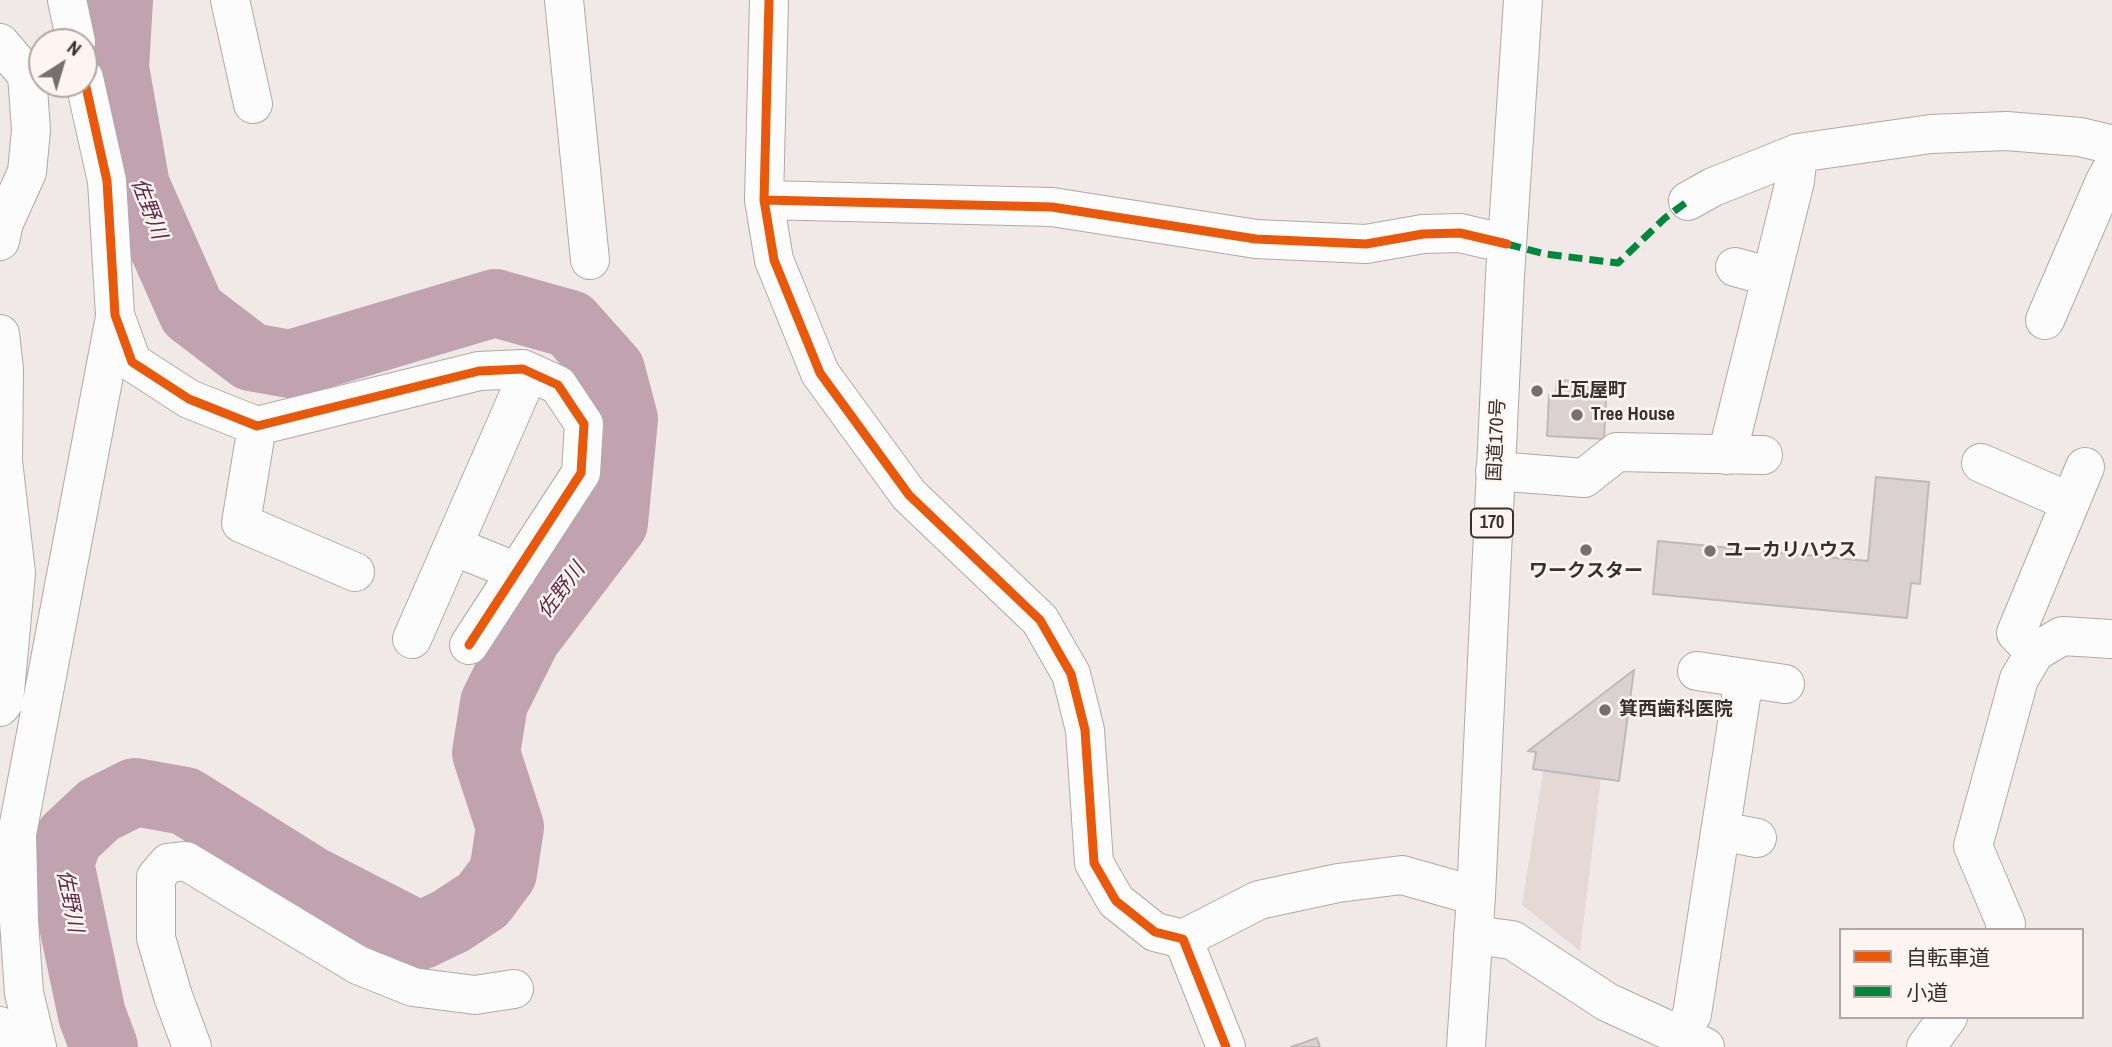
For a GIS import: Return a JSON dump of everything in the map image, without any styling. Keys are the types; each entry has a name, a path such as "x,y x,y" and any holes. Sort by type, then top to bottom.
{"main road":[{"path":"67,0 73,28"},
{"path":"230,0 253,104"},
{"path":"564,0 590,260"},
{"path":"769,0 764,200 774,260 820,373 909,495 1041,620 1071,674 1085,730 1094,863 1116,901 1155,932 1183,939 1259,900 1338,883 1402,875 1476,896"},
{"name":"国道170号","path":"1466,1047 1476,896 1507,244 1523,0"},
{"path":"0,43 27,75 31,130 27,172 4,223 0,241"},
{"path":"88,98 107,181 115,315 132,362 189,399 257,426 479,370 523,369 558,385 584,424 581,473 469,645"},
{"path":"1688,201 1713,187 1798,153 1931,134 2006,131 2080,137 2105,143 2112,148"},
{"path":"1495,471 1584,478 1617,452 1745,455 1753,272 1795,181 1798,153"},
{"path":"2045,320 2112,169"},
{"path":"764,200 1052,207 1256,239 1367,244 1423,234 1460,233 1507,244"},
{"path":"14,709 115,315"},
{"path":"0,334 4,369 2,476 16,573 14,709 19,921 24,993 37,1047"},
{"path":"412,639 529,372"},
{"path":"257,426 241,523 355,572"},
{"path":"1981,463 2070,502"},
{"path":"2035,652 2016,633 2085,467"},
{"path":"453,545 517,572"},
{"path":"2005,928 1973,846 2020,679 2035,652 2062,636 2112,639"},
{"path":"1697,671 1785,684"},
{"path":"1473,935 1512,940 1607,1002 1693,1042 1692,1014 1738,834 1744,678"},
{"path":"192,1047 156,938 156,877 168,863 186,861 358,965 414,987 475,995 514,989"},
{"path":"1183,939 1226,1047"},
{"path":"1926,1047 1947,1019"},
{"path":"0,1026 21,1047"}],"shaded area":[{"path":"1545,760 1601,777 1580,951 1522,905"}],"building":[{"name":"Tree House","path":"1557,380 1607,383 1604,439 1547,436 1549,395 1556,395"},
{"name":"ユーカリハウス","path":"1876,477 1929,482 1920,584 1911,583 1907,618 1653,594 1658,541 1868,561"},
{"name":"箕西歯科医院","path":"1634,670 1619,781 1533,769 1536,752 1528,751"},
{"path":"1317,1038 1320,1047 1291,1047"}],"waterway":[{"name":"佐野川","path":"104,1047 92,1015 60,863 69,838 99,810 135,792 185,801 311,880 420,936 451,921 483,900 503,873 510,827 486,753 494,703 527,637 614,523 624,419 611,370 570,324 495,303 290,364 251,357 192,312 136,186 115,68 119,0"}],"marked path":[{"path":"1507,244 1545,254 1618,263 1665,218 1688,201"}],"cycle path":[{"path":"769,0 764,200 774,260 820,373 909,495 1040,620 1071,674 1085,730 1094,863 1116,901 1155,932 1183,939 1226,1047"},
{"path":"88,98 107,181 115,315 132,362 189,399 257,426 479,371 523,369 558,385 584,424 581,473 469,645"},
{"path":"764,200 1052,207 1256,239 1366,244 1423,234 1460,233 1507,244"}],"place":[{"name":"上瓦屋町","path":"1537,391"},
{"name":"Tree House","path":"1577,415"},
{"name":"ワークスター","path":"1586,550"},
{"name":"ユーカリハウス","path":"1710,551"},
{"name":"箕西歯科医院","path":"1605,710"}]}
